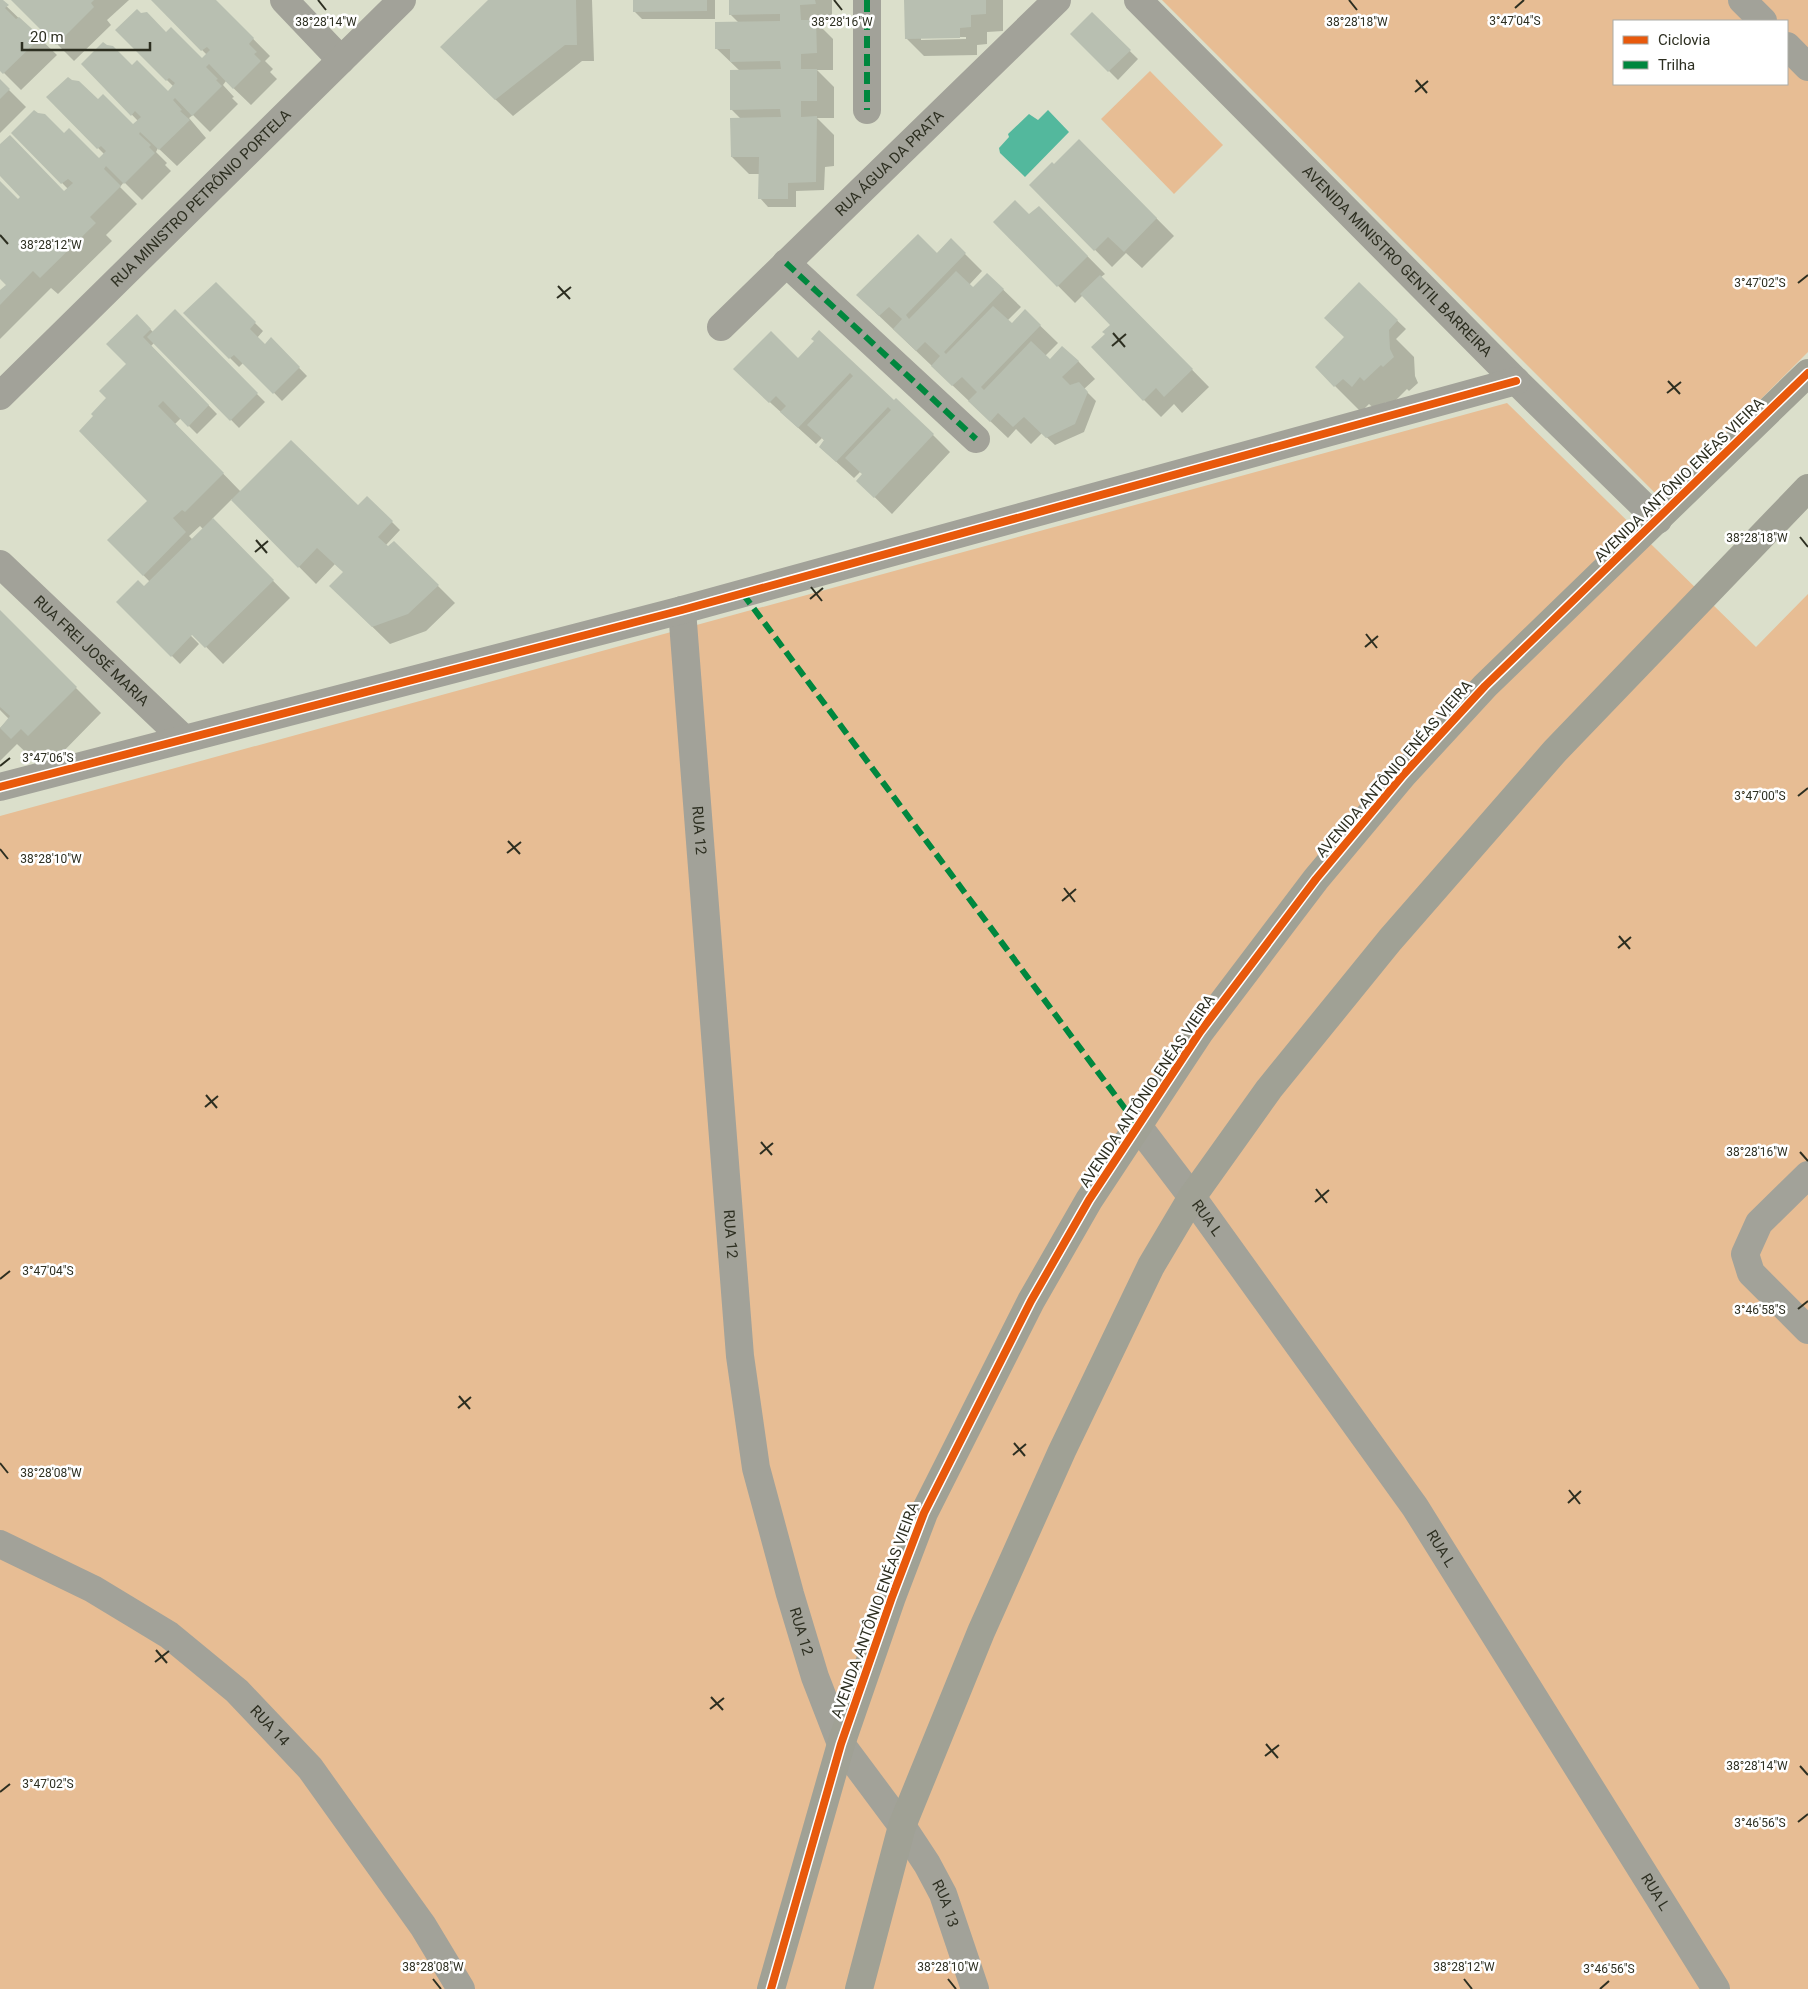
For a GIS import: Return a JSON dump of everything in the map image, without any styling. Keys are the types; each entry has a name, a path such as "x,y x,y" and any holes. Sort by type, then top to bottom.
{"street":[{"path":"284,0 341,60"},
{"name":"RUA MINISTRO PETRÔNIO PORTELA","path":"0,396 402,0"},
{"path":"867,0 867,110"},
{"name":"RUA ÁGUA DA PRATA","path":"721,326 1057,0"},
{"name":"AVENIDA MINISTRO GENTIL BARREIRA","path":"1138,0 1516,381 1658,520"},
{"path":"1742,0 1762,20"},
{"path":"1788,47 1808,67"},
{"path":"786,263 976,439"},
{"name":"AVENIDA ANTÔNIO ENÉAS VIEIRA","path":"771,1989 841,1744 892,1597 924,1513 1031,1301 1089,1200 1200,1032 1316,879 1403,775 1485,686 1658,520 1808,372"},
{"path":"0,787 682,610 1516,381"},
{"path":"859,1989 902,1826 980,1632 1062,1451 1151,1266 1192,1197 1269,1089 1390,940 1555,751 1808,488"},
{"name":"RUA FREI JOSÉ MARIA","path":"0,564 183,738"},
{"name":"RUA 12","path":"682,610 741,1365 756,1468 790,1594 815,1677 841,1744 902,1826"},
{"name":"RUA L","path":"1138,1126 1192,1197 1415,1507 1716,1989"},
{"path":"1808,1174 1759,1223 1746,1254 1751,1273 1808,1330"},
{"name":"RUA 14","path":"0,1544 93,1589 169,1635 237,1691 310,1768 423,1926 461,1989"},
{"name":"RUA 13","path":"902,1826 927,1864 943,1894 975,1989"}],"shaded area":[{"path":"1162,0 1808,0 1808,352 1661,499"},
{"path":"1150,71 1223,145 1174,194 1101,119"},
{"path":"1507,403 1756,647 1808,594 1808,1989 0,1989 0,816"}],"water":[{"path":"1048,110 1069,132 1025,177 1000,153 999,148 1009,137 1008,134 1029,114 1038,120"}],"building":[{"path":"0,0 9,5 5,8 16,19 19,17 41,37 3,74 0,71"},
{"path":"11,0 94,0 91,3 94,7 56,45"},
{"path":"151,0 216,0 254,38 249,44 257,52 254,54 261,61 233,89 209,64 206,67 222,86 192,116 175,98 173,100 182,110 180,111 190,120 159,150 140,132 139,134 151,145 149,147 155,153 124,184 106,166 104,169 121,186 90,217 96,223 40,278 33,271 0,305 0,290 6,285 0,279 0,181 18,199 20,197 0,176 0,144 10,135 64,191 73,183 68,179 61,184 11,133 34,110 45,114 64,133 69,128 99,158 106,151 101,146 97,149 46,97 68,77 79,81 98,99 103,94 133,124 141,117 135,111 131,116 81,64 103,42 113,46 132,65 137,60 168,91 175,83 169,78 166,81 115,30 137,9 141,13 147,12 166,32 171,27 202,58 210,50 207,47 201,51"},
{"path":"488,0 576,0 577,45 565,45 495,100 440,47"},
{"path":"633,0 707,0 707,11 633,12"},
{"path":"729,0 815,0 816,4 800,5 801,20 816,20 817,53 801,54 801,69 817,69 817,101 801,101 801,117 817,116 816,182 788,183 788,199 758,199 759,157 731,157 730,118 781,117 780,109 730,110 730,70 781,69 780,61 730,62 730,49 715,49 715,22 780,21 780,14 729,15"},
{"path":"904,0 986,0 986,14 971,15 971,27 960,28 960,38 905,39"},
{"path":"1092,12 1131,50 1108,72 1070,34"},
{"path":"0,79 10,89 0,99"},
{"path":"1079,139 1157,218 1124,252 1108,237 1094,251 1029,185"},
{"path":"1015,200 1029,214 1039,206 1088,256 1057,287 993,222"},
{"path":"918,234 937,253 951,238 966,253 906,315 909,319 956,271 973,287 987,273 1004,289 944,352 946,354 993,306 1012,323 1025,309 1041,325 981,387 984,390 1031,341 1050,359 1062,346 1079,361 1062,377 1070,385 1079,382 1088,392 1075,424 1046,438 1024,417 1013,427 998,413 990,422 968,401 977,392 962,377 952,386 931,366 940,356 925,342 916,351 893,329 902,319 889,307 879,316 856,295"},
{"path":"1100,275 1193,369 1164,397 1156,388 1143,401 1091,347 1105,334 1102,332 1110,325 1080,294"},
{"path":"216,282 256,322 250,329 265,344 271,337 300,367 273,394 234,355 229,359 183,313"},
{"path":"1359,282 1398,320 1389,330 1390,349 1394,357 1383,367 1381,365 1364,381 1360,377 1352,387 1343,379 1334,387 1315,367 1344,337 1324,318"},
{"path":"175,309 258,393 230,421 147,337"},
{"path":"137,314 151,329 143,337 209,405 188,427 163,401 158,406 224,473 185,512 182,510 173,518 186,532 143,576 107,540 147,501 79,431 106,398 99,391 126,364 106,344"},
{"path":"819,330 894,400 896,398 934,434 874,498 856,481 862,474 845,458 891,410 888,407 836,462 819,447 824,440 807,425 853,376 850,373 798,428 780,412 786,406 776,396 769,403 733,369 771,331 798,358 814,341 811,339"},
{"path":"291,440 358,505 367,496 393,521 378,537 388,546 394,541 439,585 408,614 372,627 329,586 343,572 317,548 298,568 231,500"},
{"path":"213,518 274,580 205,648 192,635 171,657 116,602 138,580 144,586"},
{"path":"0,610 77,687 28,736 21,729 11,739 0,728 10,716 0,707"}],"marked path":[{"path":"867,0 867,110"},
{"path":"786,263 976,439"},
{"path":"743,594 1138,1126"}],"cycle path":[{"path":"771,1989 841,1744 892,1597 924,1513 1031,1301 1089,1200 1200,1032 1316,879 1403,775 1485,686 1808,373"},
{"path":"0,787 682,610 1516,381"}]}
